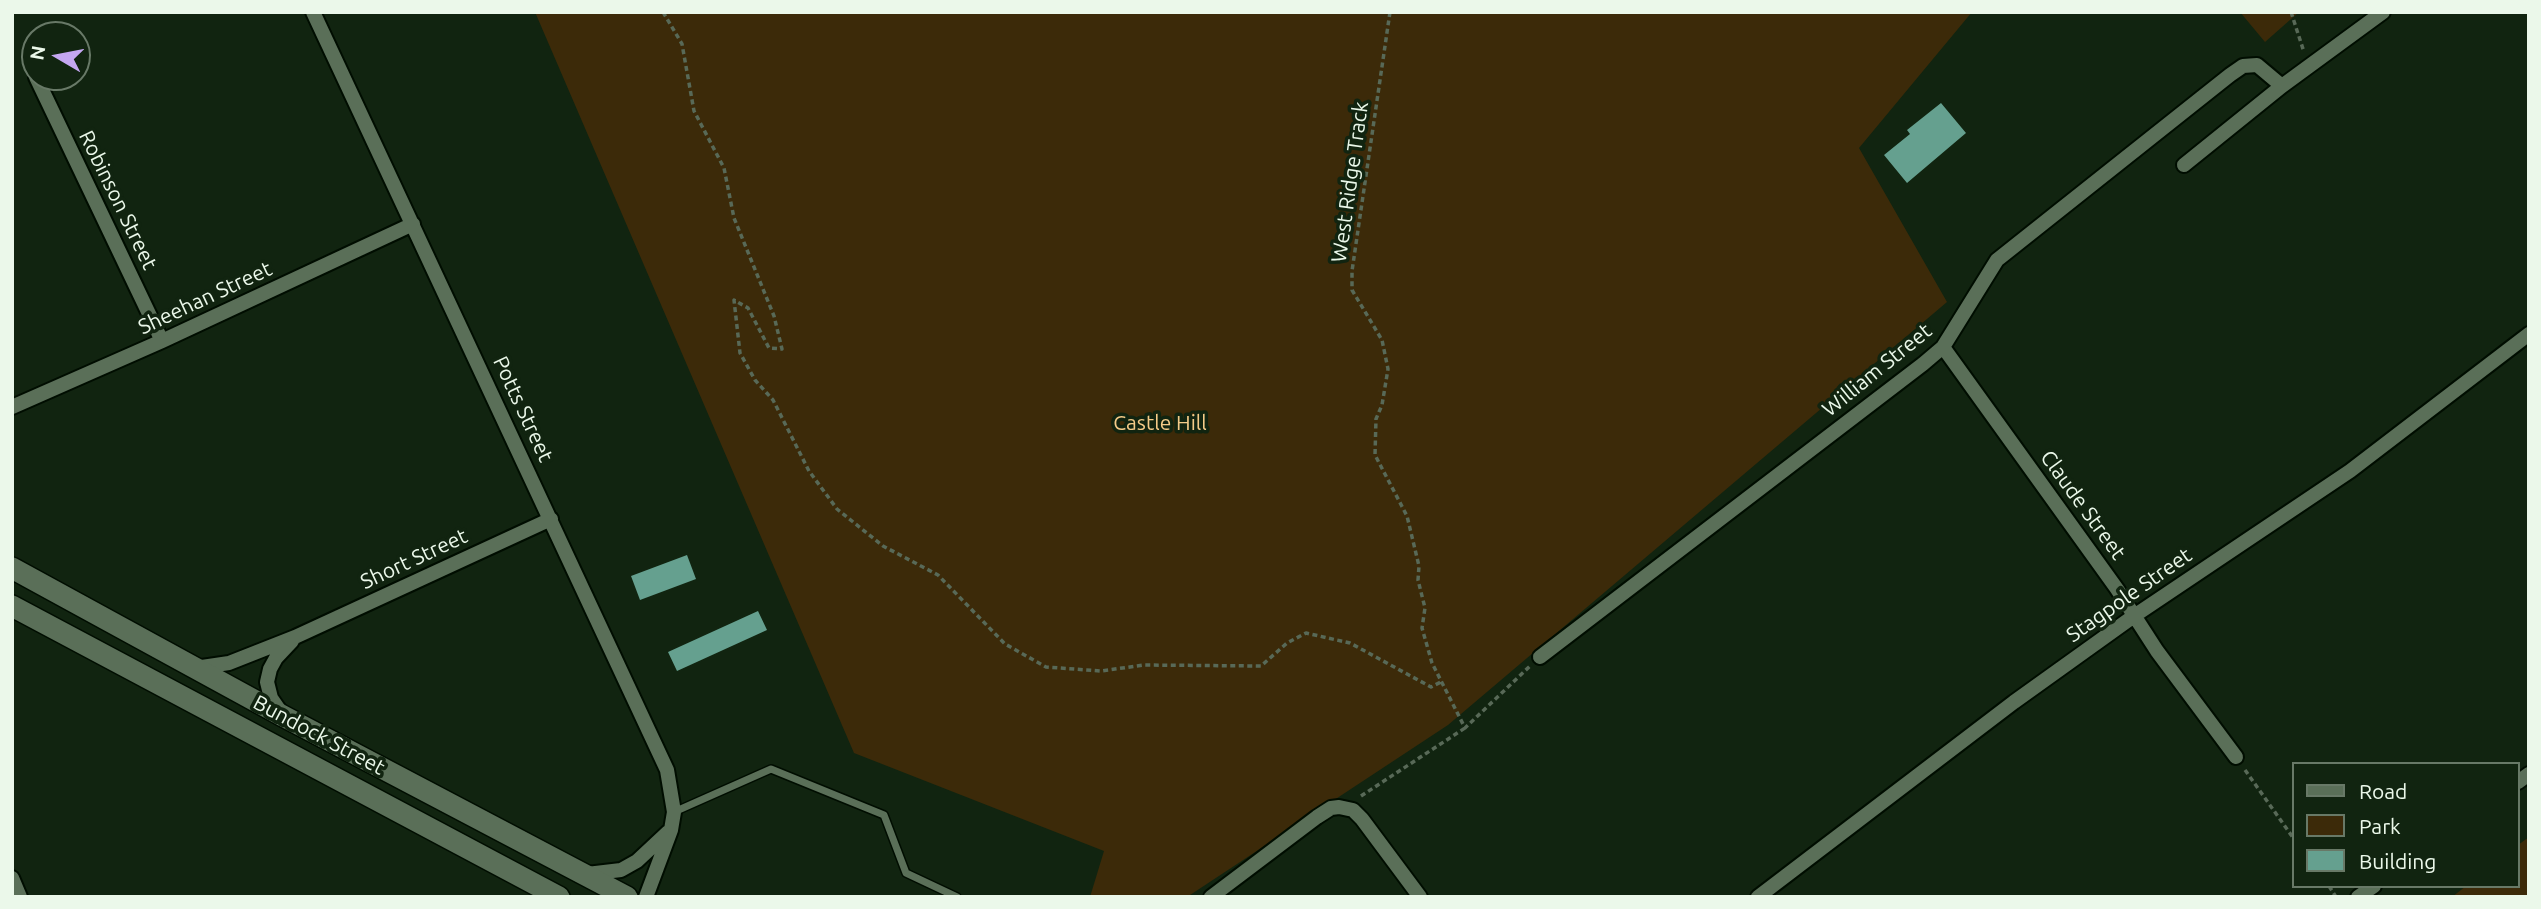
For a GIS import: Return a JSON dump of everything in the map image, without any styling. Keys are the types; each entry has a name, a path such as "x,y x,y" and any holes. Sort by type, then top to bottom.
{"main road":[{"name":"Bundock Street","path":"12,568 283,716 628,897"},
{"name":"Bundock Street","path":"15,608 559,897"}],"street":[{"name":"Potts Street","path":"313,12 667,770 674,812 671,830 646,897"},
{"path":"2184,165 2282,86 2383,12"},
{"name":"William Street","path":"1540,657 1943,347 1997,260 2230,75 2243,66 2257,65 2282,86"},
{"name":"Robinson Street","path":"43,91 162,341"},
{"name":"Sheehan Street","path":"12,407 414,224"},
{"name":"Stagpole Street","path":"1758,897 2014,702 2134,616 2350,471 2529,334"},
{"name":"Claude Street","path":"1943,347 2236,757"},
{"name":"Short Street","path":"194,668 229,663 295,638 551,519"},
{"name":"Short Street","path":"283,716 271,698 267,682 276,658 295,638"},
{"path":"1211,897 1331,808 1339,807 1353,810 1362,820 1420,897"},
{"path":"582,874 607,874 621,870 637,861 671,830"},
{"path":"12,878 20,897"}],"lane":[{"path":"674,812 771,769 884,815 906,873 957,897"}],"path":[{"path":"663,12 682,44 694,111 724,167 734,218 774,316 782,349 769,348 748,307 734,300 740,353 755,380 773,400 809,471 837,509 883,546 938,575 1004,644 1046,667 1101,671 1144,665 1261,666 1287,643 1306,633 1350,643 1431,687 1441,682"},
{"name":"West Ridge Track","path":"1390,12 1352,271 1352,290 1382,340 1388,369 1377,419 1375,455 1407,516 1419,566 1418,580 1424,608 1422,628 1432,663 1465,728"},
{"path":"2291,12 2309,67"},
{"path":"1331,808 1355,802 1368,790 1465,728 1540,657"},
{"path":"2236,757 2292,836"}],"green space":[{"name":"Castle Hill","path":"535,12 1972,12 1859,148 1947,302 1448,725 1187,897 1090,897 1104,851 854,753"},
{"path":"2240,12 2299,12 2265,42"},
{"path":"2529,837 2529,897 2452,897 2463,888 2520,888 2520,844"}],"building":[{"path":"1941,103 1966,133 1907,183 1884,155 1910,134 1907,130"},
{"path":"687,555 696,579 640,600 631,576"},
{"path":"758,611 767,630 677,671 668,652"}]}
